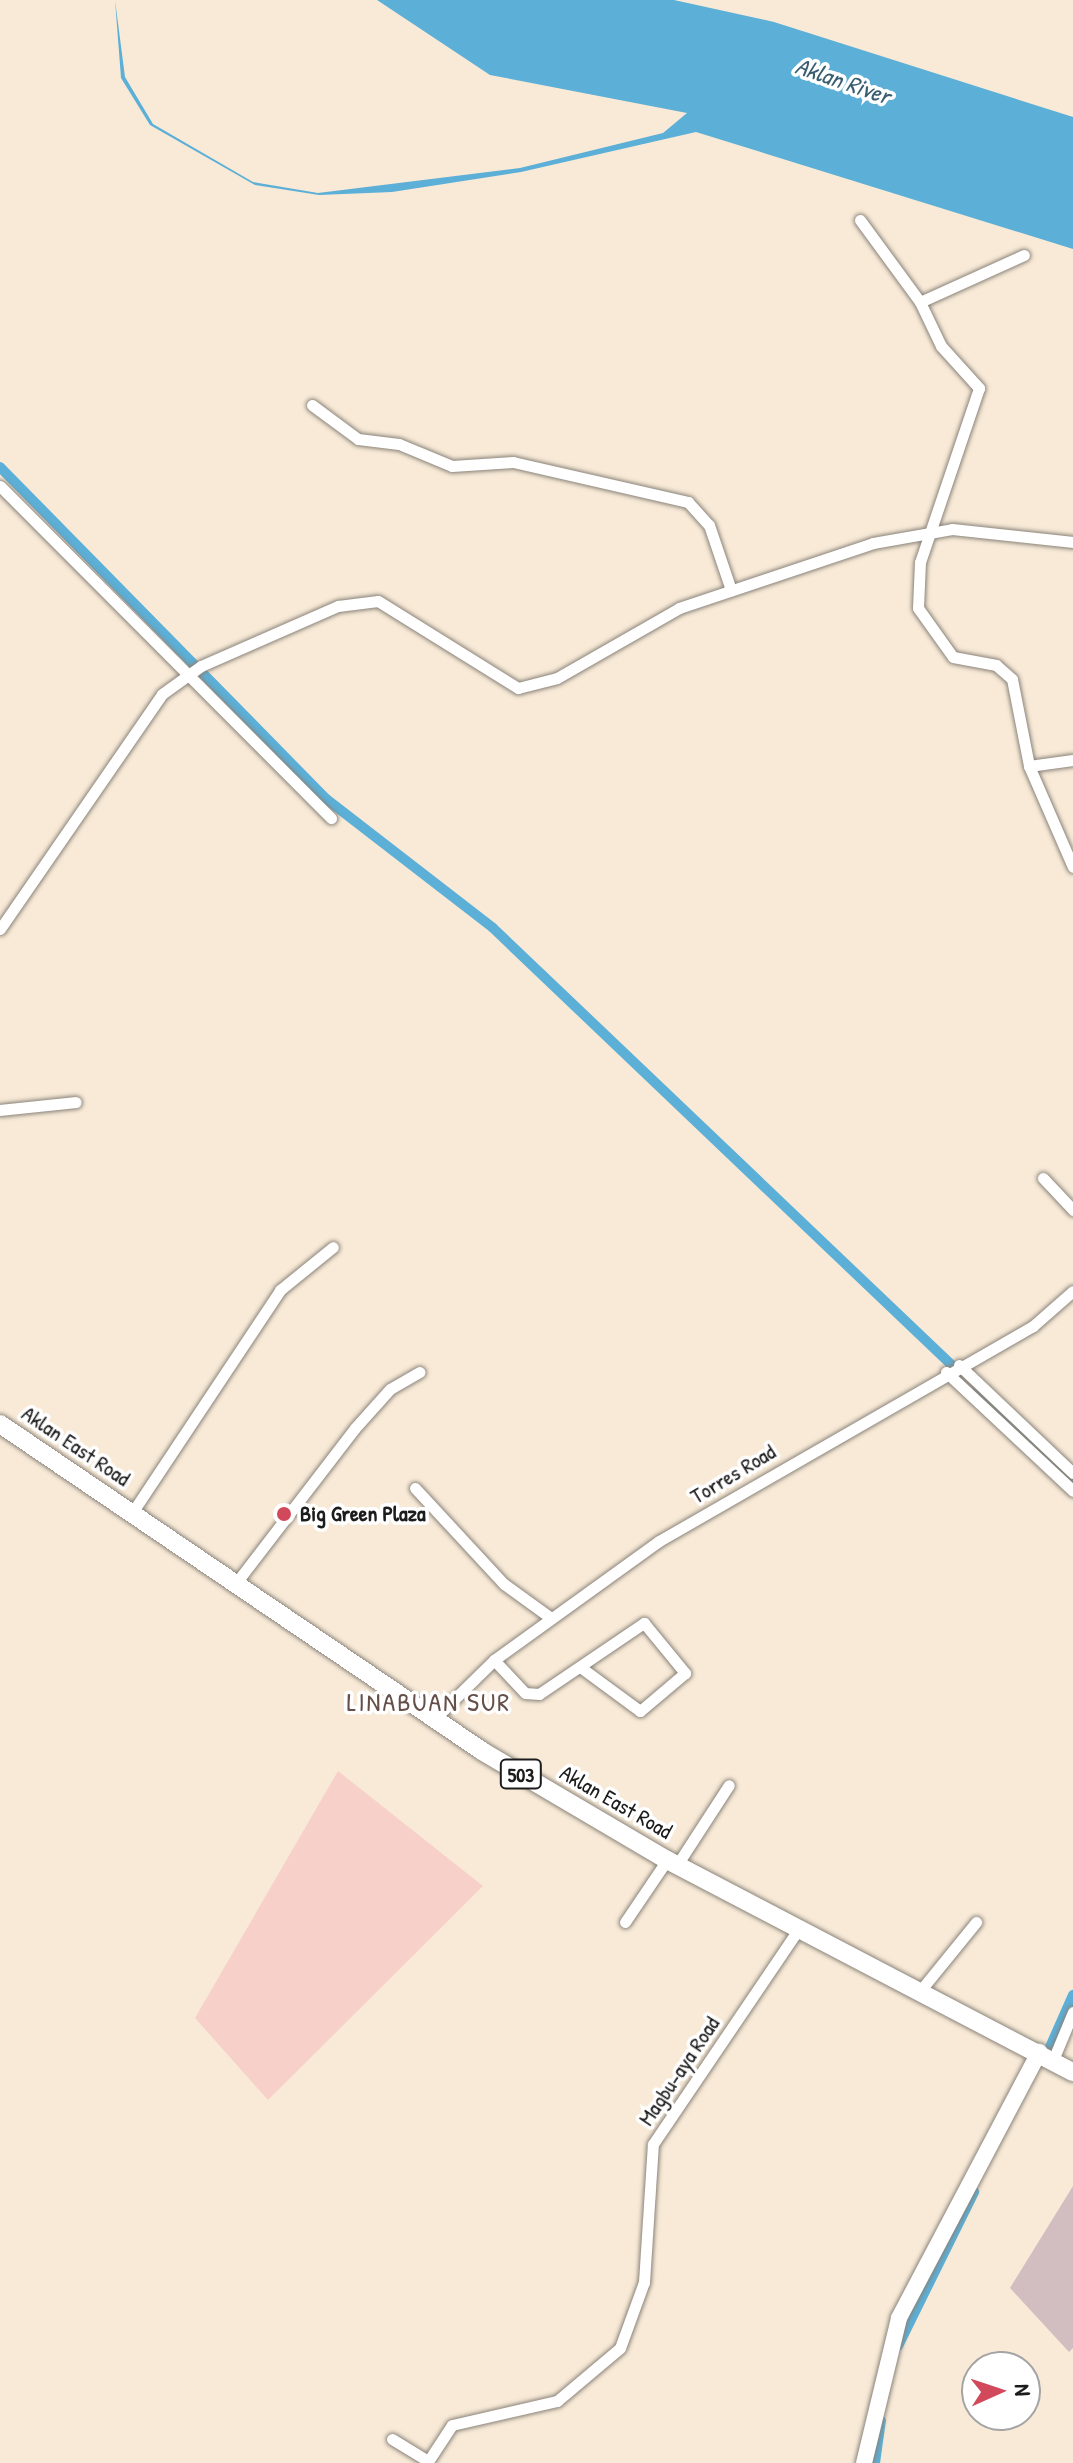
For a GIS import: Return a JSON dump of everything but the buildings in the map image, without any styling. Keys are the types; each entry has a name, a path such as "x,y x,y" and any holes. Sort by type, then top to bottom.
{"main road":[{"name":"Aklan East Road","path":"0,1424 433,1720 672,1862 1073,2072"}],"street":[{"path":"860,220 920,302 941,346 979,388 930,529 918,608 953,657 996,665 1012,679 1029,766 1073,867"},
{"path":"920,302 1024,255"},
{"path":"312,405 358,439 399,444 452,466 513,462 688,502 709,525 731,590"},
{"path":"0,486 194,671 331,818"},
{"path":"0,929 162,694 194,671 338,606 378,601 518,688 557,678 639,627 731,590 930,529 1073,542"},
{"path":"1029,766 1073,760"},
{"path":"0,1110 76,1102"},
{"path":"1043,1178 1073,1210"},
{"path":"132,1513 280,1290 333,1247"},
{"name":"Torres Road","path":"433,1720 494,1660 659,1541 953,1368 1033,1326 1073,1291"},
{"path":"953,1368 1073,1473"},
{"path":"953,1368 1073,1491"},
{"path":"236,1583 355,1428 390,1389 420,1372"},
{"path":"415,1488 504,1584 551,1618"},
{"path":"494,1660 531,1695 580,1667 644,1623 685,1673 640,1711 580,1667"},
{"path":"625,1922 729,1785"},
{"path":"920,1991 976,1922"},
{"name":"Magbu-aya Road","path":"428,2462 452,2425 557,2401 620,2348 644,2282 653,2144 799,1928"},
{"path":"864,2463 899,2318 1073,2012"},
{"path":"392,2439 428,2462"}],"shaded area":[{"path":"338,1771 483,1886 268,2100 195,2018"},
{"path":"1073,2186 1073,2348 1069,2352 1010,2288"}],"water":[{"name":"Aklan River","path":"115,0 125,77 153,124 253,182 318,193 520,168 663,133 687,113 490,75 377,0 674,0 774,22 1073,117 1073,249 696,132 521,172 392,192 319,195 255,185 150,125 121,78"}],"waterway":[{"path":"0,467 325,798 493,928 960,1373"},
{"path":"978,1390 1073,1482"},
{"path":"1050,2047 1073,1995"},
{"path":"898,2346 974,2192"},
{"path":"875,2463 881,2420"}],"place":[{"name":"Big Green Plaza","path":"284,1514"}],"district":[{"name":"LINABUAN SUR","path":"429,1702"}]}
